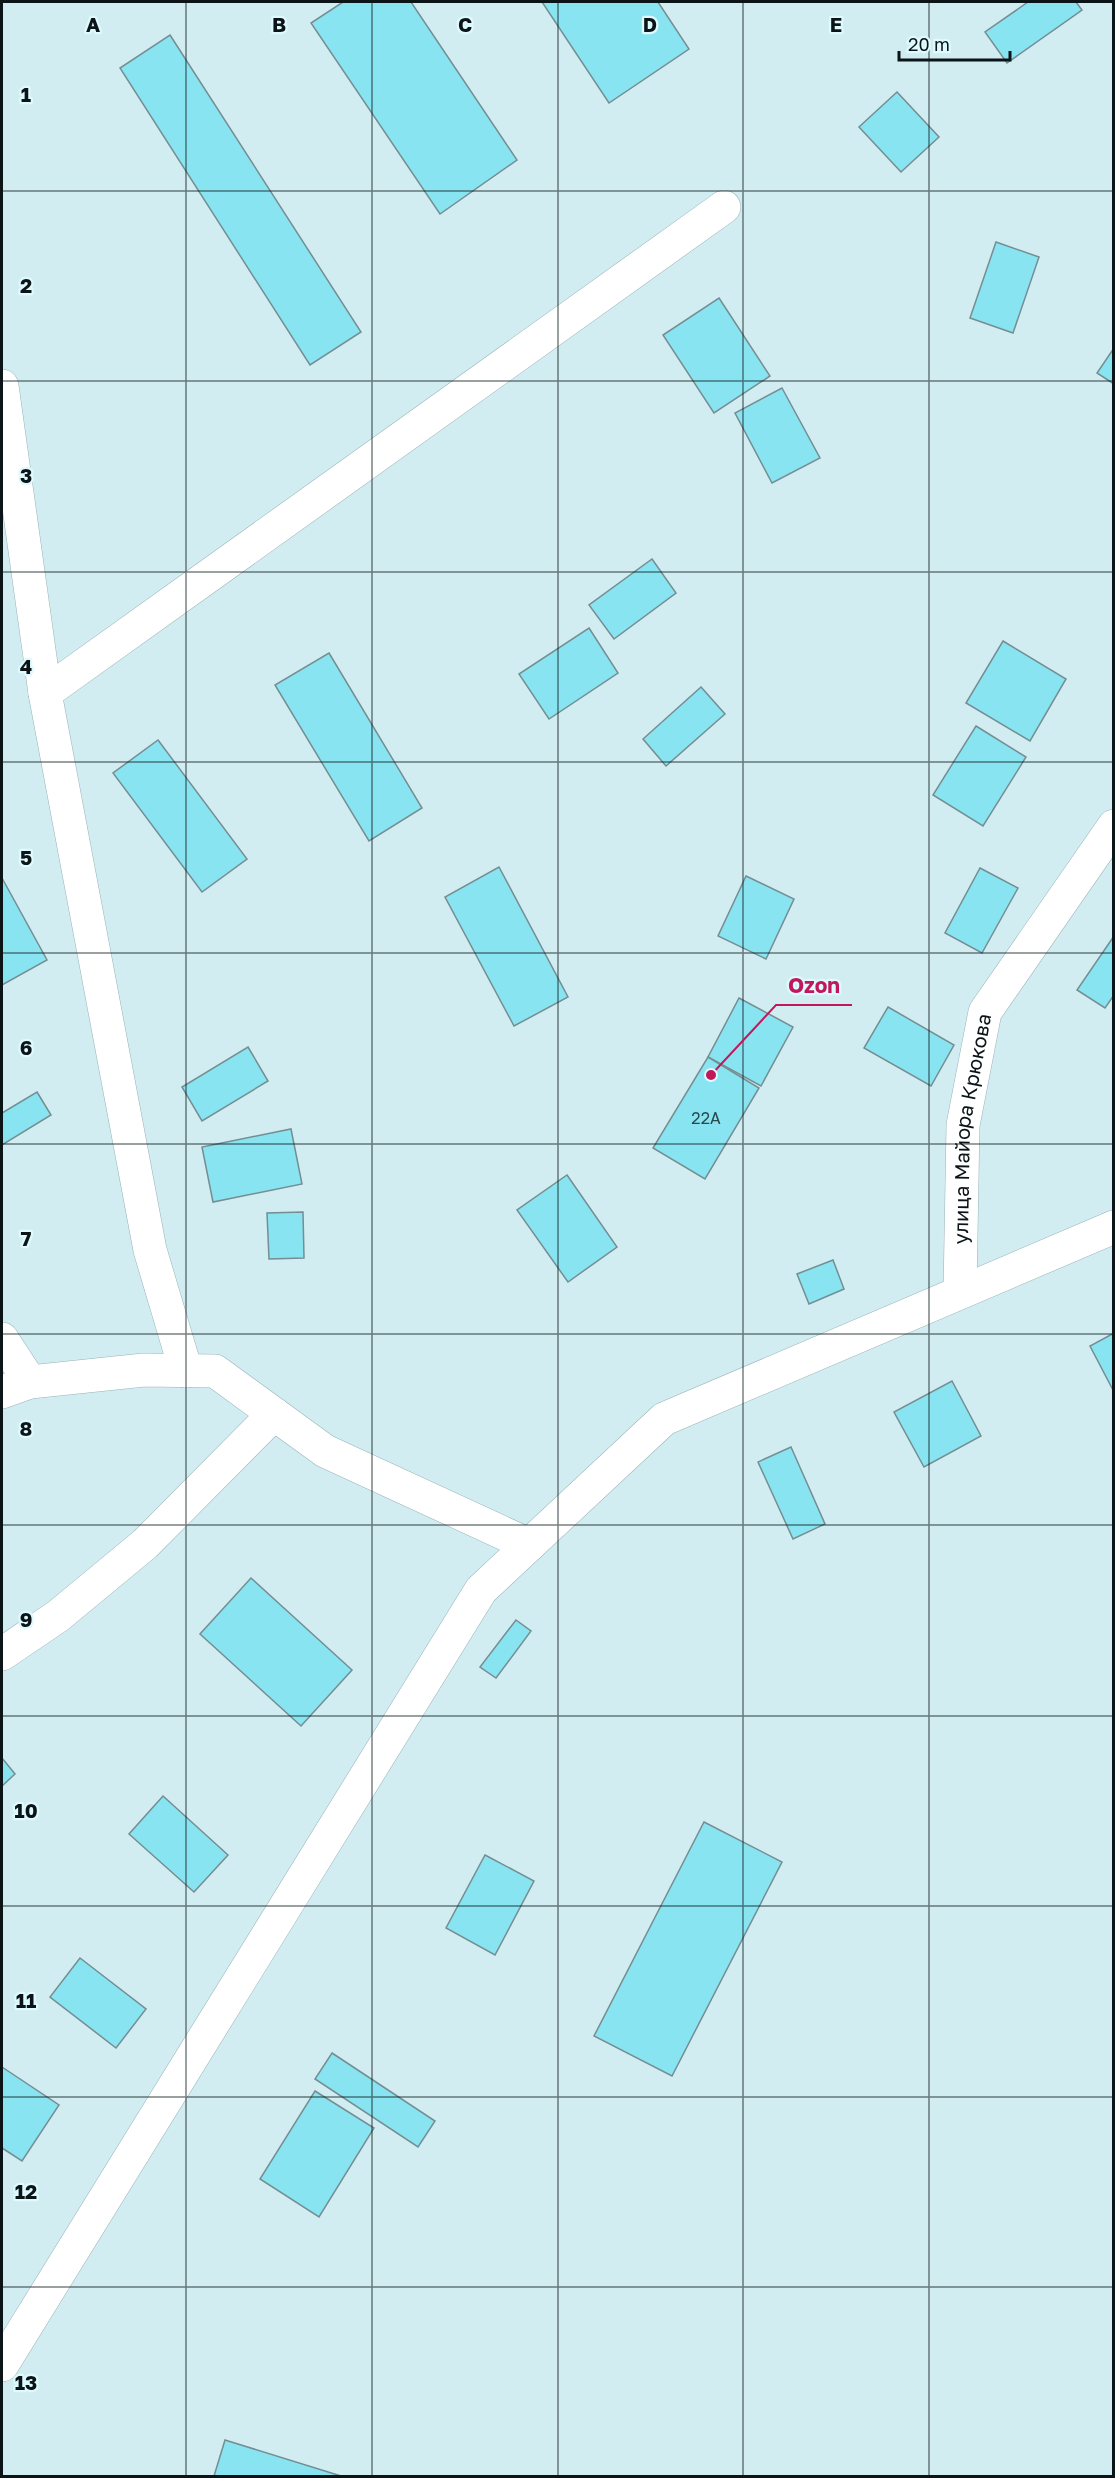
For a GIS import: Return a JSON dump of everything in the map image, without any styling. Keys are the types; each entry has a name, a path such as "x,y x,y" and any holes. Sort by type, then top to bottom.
{"main road":[{"path":"45,693 724,207"},
{"path":"2,386 45,693 150,1250 186,1371"},
{"name":"улица Майора Крюкова","path":"960,1292 963,1125 985,1011 1113,826"},
{"path":"2,2365 481,1590 664,1419 1113,1227"},
{"path":"2,1339 16,1387 144,1370 215,1371 325,1451 529,1545"},
{"path":"2,1654 58,1616 144,1544 274,1414"}],"building":[{"path":"343,2 411,2 517,160 440,214 311,23"},
{"path":"542,2 658,2 689,49 609,103"},
{"path":"1028,2 1076,2 1082,10 1007,63 985,32"},
{"path":"170,35 361,332 310,365 120,68"},
{"path":"897,92 939,137 901,172 859,127"},
{"path":"996,242 1039,257 1013,333 970,318"},
{"path":"719,298 770,376 714,413 663,335"},
{"path":"1114,348 1114,384 1097,373"},
{"path":"782,388 820,458 772,483 735,413"},
{"path":"652,559 676,593 614,639 589,605"},
{"path":"589,628 618,673 549,719 519,674"},
{"path":"1003,641 1066,679 1030,741 966,703"},
{"path":"329,653 422,808 369,841 275,685"},
{"path":"701,687 725,714 666,766 643,739"},
{"path":"976,726 1026,757 983,826 933,795"},
{"path":"158,740 247,859 202,892 113,773"},
{"path":"499,867 568,997 514,1026 445,897"},
{"path":"980,868 1018,888 982,953 945,933"},
{"path":"746,876 794,899 766,959 718,936"},
{"path":"2,878 47,960 2,985"},
{"path":"1114,936 1114,995 1105,1008 1077,990"},
{"path":"739,998 793,1027 761,1086 708,1057"},
{"path":"888,1007 954,1045 931,1086 864,1048"},
{"path":"248,1047 268,1081 202,1121 182,1087"},
{"path":"708,1057 759,1088 705,1179 653,1148"},
{"path":"37,1092 51,1115 2,1145 2,1113"},
{"path":"291,1129 302,1184 213,1202 202,1147"},
{"path":"567,1175 617,1247 568,1282 517,1210"},
{"path":"303,1212 304,1258 269,1259 267,1213"},
{"path":"833,1260 844,1289 809,1304 797,1274"},
{"path":"1114,1333 1114,1389 1113,1390 1090,1346"},
{"path":"952,1381 981,1436 924,1467 894,1412"},
{"path":"791,1447 825,1524 793,1539 758,1462"},
{"path":"251,1578 352,1670 301,1726 200,1634"},
{"path":"516,1620 531,1631 496,1678 480,1667"},
{"path":"2,1758 15,1774 2,1786"},
{"path":"163,1796 228,1855 194,1892 129,1834"},
{"path":"704,1822 782,1862 672,2076 594,2036"},
{"path":"485,1855 534,1881 495,1955 446,1928"},
{"path":"80,1958 146,2009 116,2048 50,1997"},
{"path":"332,2053 435,2121 418,2147 315,2079"},
{"path":"2,2067 59,2105 22,2161 2,2148"},
{"path":"315,2091 374,2128 319,2217 260,2179"},
{"path":"225,2440 341,2476 214,2476"}],"place":[{"name":"Ozon","path":"711,1075"}]}
